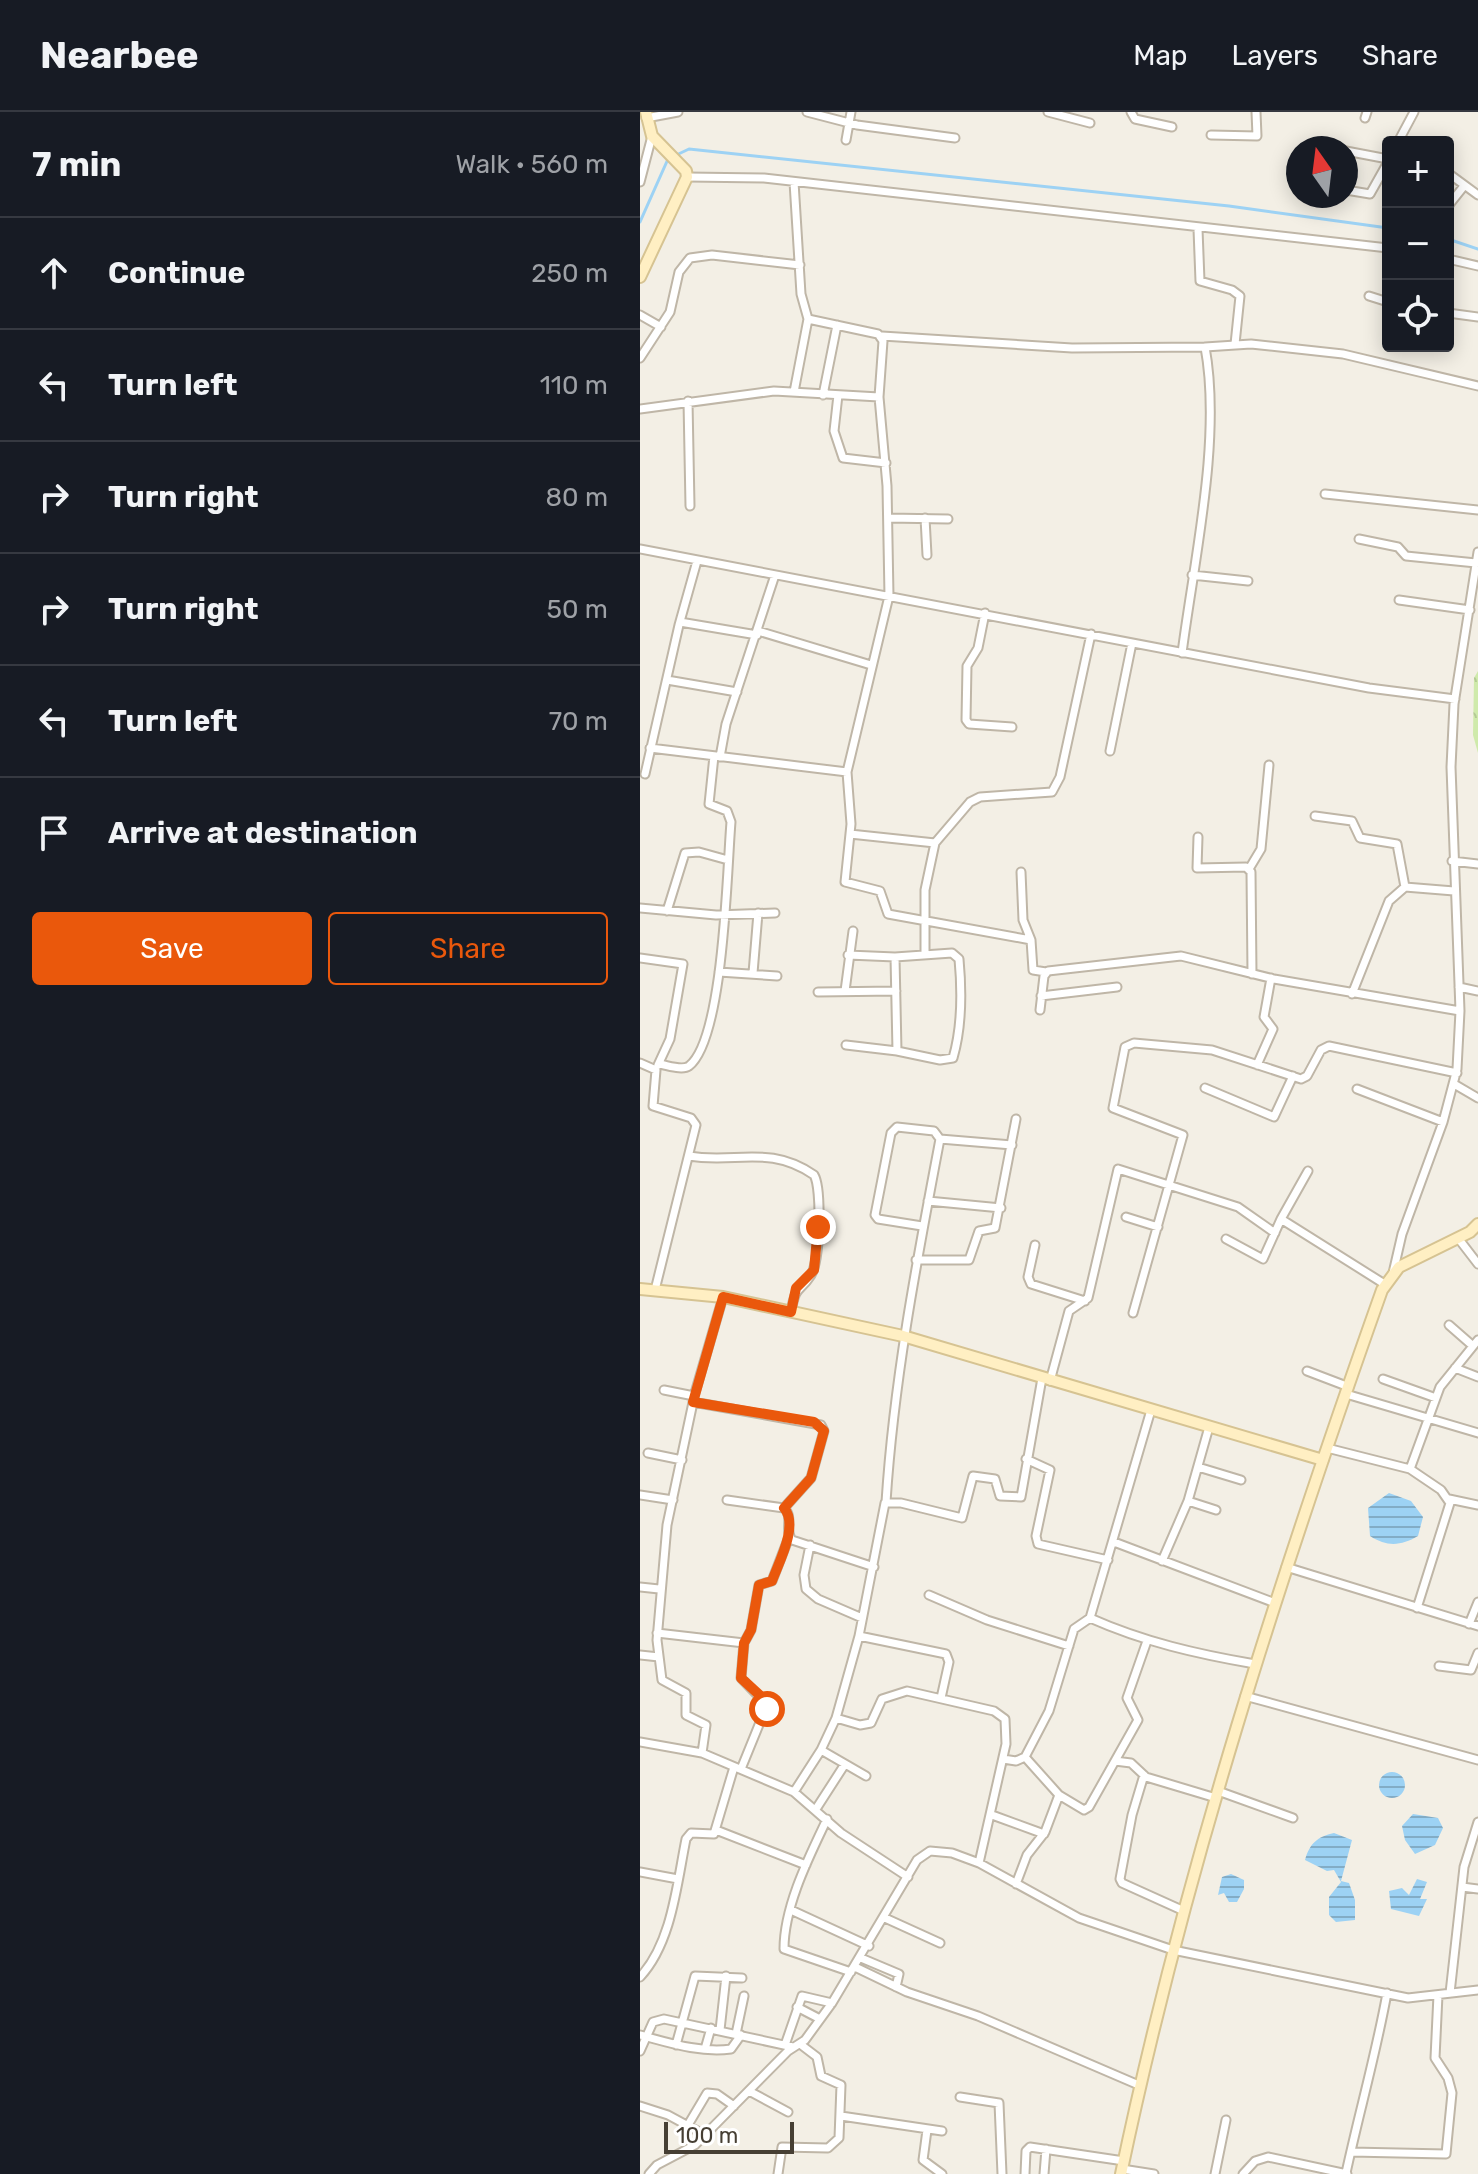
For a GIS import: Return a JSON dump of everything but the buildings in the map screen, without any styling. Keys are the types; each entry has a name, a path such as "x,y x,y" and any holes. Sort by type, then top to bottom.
{"main road":[{"path":"640,277 687,177 652,136 646,115"},
{"path":"1122,2168 1173,1950 1245,1696 1347,1391 1389,1281 1399,1267 1458,1238 1478,1224"},
{"path":"640,1289 723,1297 903,1336 1323,1460"}],"street":[{"path":"646,115 678,112"},
{"path":"807,112 849,122 955,138"},
{"path":"846,140 851,112"},
{"path":"1048,112 1090,123"},
{"path":"1131,112 1135,119 1172,127"},
{"path":"1211,135 1257,136 1256,112"},
{"path":"1401,136 1414,112"},
{"path":"640,182 652,136"},
{"path":"1358,154 1382,159"},
{"path":"1358,192 1370,194 1382,171"},
{"path":"687,177 727,176 794,182 1382,247"},
{"path":"1454,178 1478,195"},
{"path":"794,182 801,294 808,319 794,392"},
{"path":"1454,198 1464,186"},
{"path":"1198,229 1200,281 1232,290 1240,296 1235,344"},
{"path":"640,358 661,327 676,295 679,272 684,262 696,254 800,265"},
{"path":"1454,260 1478,266"},
{"path":"1369,296 1382,300"},
{"path":"1454,314 1478,317"},
{"path":"640,315 661,327"},
{"path":"808,319 882,336 1072,348 1235,344 1343,354 1478,386"},
{"path":"823,395 837,325"},
{"path":"882,336 879,397 886,463 889,596 847,772 850,834 843,880 880,891 888,914 925,918 1031,940"},
{"path":"1182,653 1210,436 1212,385 1205,347"},
{"path":"640,409 688,401 794,392 879,397"},
{"path":"838,395 834,431 843,458 886,463"},
{"path":"688,401 690,506"},
{"path":"1325,494 1478,510"},
{"path":"888,518 948,519"},
{"path":"925,518 927,555"},
{"path":"1359,539 1398,547 1406,556 1476,563"},
{"path":"640,549 1369,688 1455,699"},
{"path":"1281,1219 1389,1281 1407,1220 1443,1122 1457,1073 1460,1011 1452,861 1455,699 1470,610 1475,597 1478,552"},
{"path":"645,774 697,561"},
{"path":"640,1063 683,1068 691,1064 711,1022 719,972 730,815 709,804 717,757 775,575"},
{"path":"1192,575 1248,581"},
{"path":"1399,600 1470,610"},
{"path":"985,613 978,648 967,666 966,720 969,724 1012,727"},
{"path":"680,622 758,633 871,665"},
{"path":"925,953 925,890 935,843 970,802 980,797 1052,792 1060,777 1091,634"},
{"path":"1110,751 1132,643"},
{"path":"667,680 737,692"},
{"path":"650,748 847,772"},
{"path":"1252,974 1253,893 1249,869 1261,849 1269,765"},
{"path":"1315,816 1352,821 1360,838 1397,844 1405,887"},
{"path":"850,834 935,843"},
{"path":"1198,837 1197,868 1249,869"},
{"path":"667,911 685,853 699,852 728,860"},
{"path":"1452,861 1478,864"},
{"path":"1021,872 1023,920 1031,940 1033,970 1046,972 1171,956 1352,994 1460,1011"},
{"path":"1352,994 1389,901 1405,887 1454,891"},
{"path":"640,908 724,914 775,913"},
{"path":"753,973 758,913"},
{"path":"845,991 853,931"},
{"path":"846,1045 948,1061 955,1051 960,1023 959,959 952,953 895,957 848,955"},
{"path":"895,957 897,1051"},
{"path":"640,958 683,964 670,1039 657,1067 653,1106 695,1121 655,1290"},
{"path":"719,972 777,976"},
{"path":"1040,1010 1046,972"},
{"path":"1257,1065 1273,1029 1264,1017 1271,978"},
{"path":"1041,996 1117,987"},
{"path":"1459,987 1478,991"},
{"path":"818,992 896,991"},
{"path":"1133,1313 1183,1135 1113,1108 1125,1047 1134,1043 1195,1047 1306,1078 1321,1050 1329,1046 1457,1073"},
{"path":"1205,1088 1274,1117 1293,1076"},
{"path":"1454,1084 1478,1098"},
{"path":"1357,1089 1443,1122"},
{"path":"916,1260 969,1260 977,1235 982,1229 995,1228 1016,1119"},
{"path":"794,1792 821,1750 836,1718 859,1636 886,1502 891,1426 903,1336 940,1139 934,1131 897,1127 891,1133 880,1178 876,1217 922,1226"},
{"path":"940,1139 1012,1145"},
{"path":"689,1156 718,1160 750,1154 792,1163 814,1175 818,1192 814,1270 796,1288 791,1312"},
{"path":"886,1502 962,1518 975,1475 995,1479 1000,1496 1021,1497 1026,1479 1026,1459 1046,1380 1069,1311 1085,1301 1116,1171 1121,1168 1238,1207 1275,1233"},
{"path":"1226,1239 1263,1259 1308,1171"},
{"path":"928,1201 1001,1208"},
{"path":"1126,1217 1158,1227"},
{"path":"1458,1238 1478,1264"},
{"path":"1035,1245 1028,1277 1031,1284 1085,1301"},
{"path":"702,1753 706,1725 686,1715 687,1696 665,1684 657,1633 659,1589 694,1399 723,1297"},
{"path":"1410,1469 1436,1398 1476,1343 1449,1325"},
{"path":"1455,1368 1478,1377"},
{"path":"1307,1371 1347,1391 1428,1420 1478,1433"},
{"path":"1383,1379 1436,1398"},
{"path":"664,1390 821,1425 824,1431 811,1478 784,1508"},
{"path":"1003,1759 1016,1761 1025,1757 1049,1711 1074,1629 1090,1618 1151,1410"},
{"path":"1162,1561 1188,1501 1209,1427"},
{"path":"1327,1448 1410,1469 1449,1499 1478,1505"},
{"path":"648,1453 682,1460"},
{"path":"1026,1459 1050,1470 1036,1536 1038,1544 1108,1560"},
{"path":"1198,1467 1241,1480"},
{"path":"640,1495 673,1500"},
{"path":"1417,1608 1446,1522 1449,1499"},
{"path":"640,1977 660,1943 688,1836 710,1836 716,1830 738,1768 767,1705 741,1678 744,1643 751,1630 759,1585 772,1581 789,1537 789,1514 784,1508 727,1500"},
{"path":"1188,1501 1216,1510"},
{"path":"789,1537 874,1567"},
{"path":"1114,1542 1275,1603"},
{"path":"810,1545 804,1575 806,1589 818,1599 862,1618"},
{"path":"1286,1567 1474,1625 1478,1602"},
{"path":"640,1587 659,1589"},
{"path":"929,1595 987,1620 1069,1646"},
{"path":"1090,1618 1184,1652 1255,1664"},
{"path":"657,1633 744,1643"},
{"path":"859,1636 946,1654 949,1662 941,1698"},
{"path":"1025,1757 1059,1795 1086,1810 1138,1720 1127,1698 1147,1641"},
{"path":"1439,1666 1471,1670 1478,1653"},
{"path":"640,1655 659,1657"},
{"path":"836,1718 860,1725 871,1723 882,1699 898,1692 941,1698 994,1711 1005,1719 1008,1726 1003,1759 979,1863"},
{"path":"1245,1696 1478,1760"},
{"path":"640,1742 702,1753 794,1792 854,1842 908,1877"},
{"path":"821,1750 866,1776"},
{"path":"1115,1761 1131,1763 1144,1775 1293,1818"},
{"path":"816,1809 845,1764"},
{"path":"1144,1775 1132,1815 1120,1879 1127,1886 1184,1911"},
{"path":"1016,1884 1027,1855 1044,1834 1059,1795"},
{"path":"992,1815 1044,1834"},
{"path":"827,1819 806,1865 791,1910 784,1945 787,1951 853,1970 978,2016 1141,2086"},
{"path":"1450,1993 1464,1867 1478,1822"},
{"path":"716,1830 806,1865"},
{"path":"649,2174 705,2135 820,2019 869,1946 917,1860 930,1851 952,1853 979,1863 1079,1918 1173,1950 1408,1998 1478,1990"},
{"path":"640,1872 678,1879"},
{"path":"1462,1887 1478,1889"},
{"path":"791,1910 869,1946"},
{"path":"885,1918 940,1943"},
{"path":"861,1958 899,1974 896,1987"},
{"path":"676,2045 695,1976 742,1978"},
{"path":"705,2049 715,2029 726,1976"},
{"path":"1243,2174 1255,2161 1268,2157 1319,2172 1347,2174 1356,2120 1375,2061 1387,1993"},
{"path":"792,2045 797,2007 804,1995 832,2003"},
{"path":"1351,2152 1446,2154 1452,2093 1448,2078 1435,2058 1438,1995"},
{"path":"642,2036 676,2045 731,2049 738,2034 744,1996"},
{"path":"797,2007 820,2019"},
{"path":"640,2051 642,2036 657,2020 792,2045 817,2057 821,2076 841,2085 838,2142 832,2146 782,2147 778,2174"},
{"path":"749,2091 788,2112"},
{"path":"688,2125 707,2093 717,2094 734,2106"},
{"path":"960,2097 999,2103 1002,2174"},
{"path":"640,2106 705,2135"},
{"path":"841,2116 942,2131"},
{"path":"1215,2174 1226,2120"},
{"path":"927,2130 923,2160 942,2174"},
{"path":"1025,2174 1028,2148 1046,2149 1154,2174"},
{"path":"1044,2174 1046,2149"}],"green space":[{"path":"1478,671 1478,753 1473,735 1474,678"}],"water":[{"path":"1389,1493 1411,1501 1423,1517 1418,1536 1406,1542 1382,1542 1370,1536 1368,1508"},
{"path":"1392,1772 1401,1776 1405,1785 1401,1794 1392,1798 1383,1794 1379,1785 1383,1776"},
{"path":"1413,1814 1438,1818 1443,1828 1435,1845 1415,1854 1405,1840 1402,1826"},
{"path":"1334,1833 1352,1840 1341,1881 1349,1883 1355,1900 1355,1920 1336,1922 1329,1915 1329,1897 1341,1882 1334,1870 1327,1871 1305,1860 1315,1842"},
{"path":"1231,1874 1244,1880 1244,1889 1237,1902 1229,1902 1224,1893 1218,1895 1222,1877"},
{"path":"1417,1879 1427,1882 1420,1899 1427,1899 1419,1916 1391,1909 1389,1891 1402,1888 1409,1895"}],"waterway":[{"path":"640,222 668,159 689,149 1229,206 1382,227"},
{"path":"1454,241 1478,249"}],"route":[{"path":"767,1709 766,1701 745,1685 741,1678 744,1643 751,1630 759,1585 772,1581 789,1537 789,1514 784,1508 811,1478 824,1431 821,1425 814,1422 693,1402 723,1297 791,1312 796,1288 814,1270 818,1227"}]}
